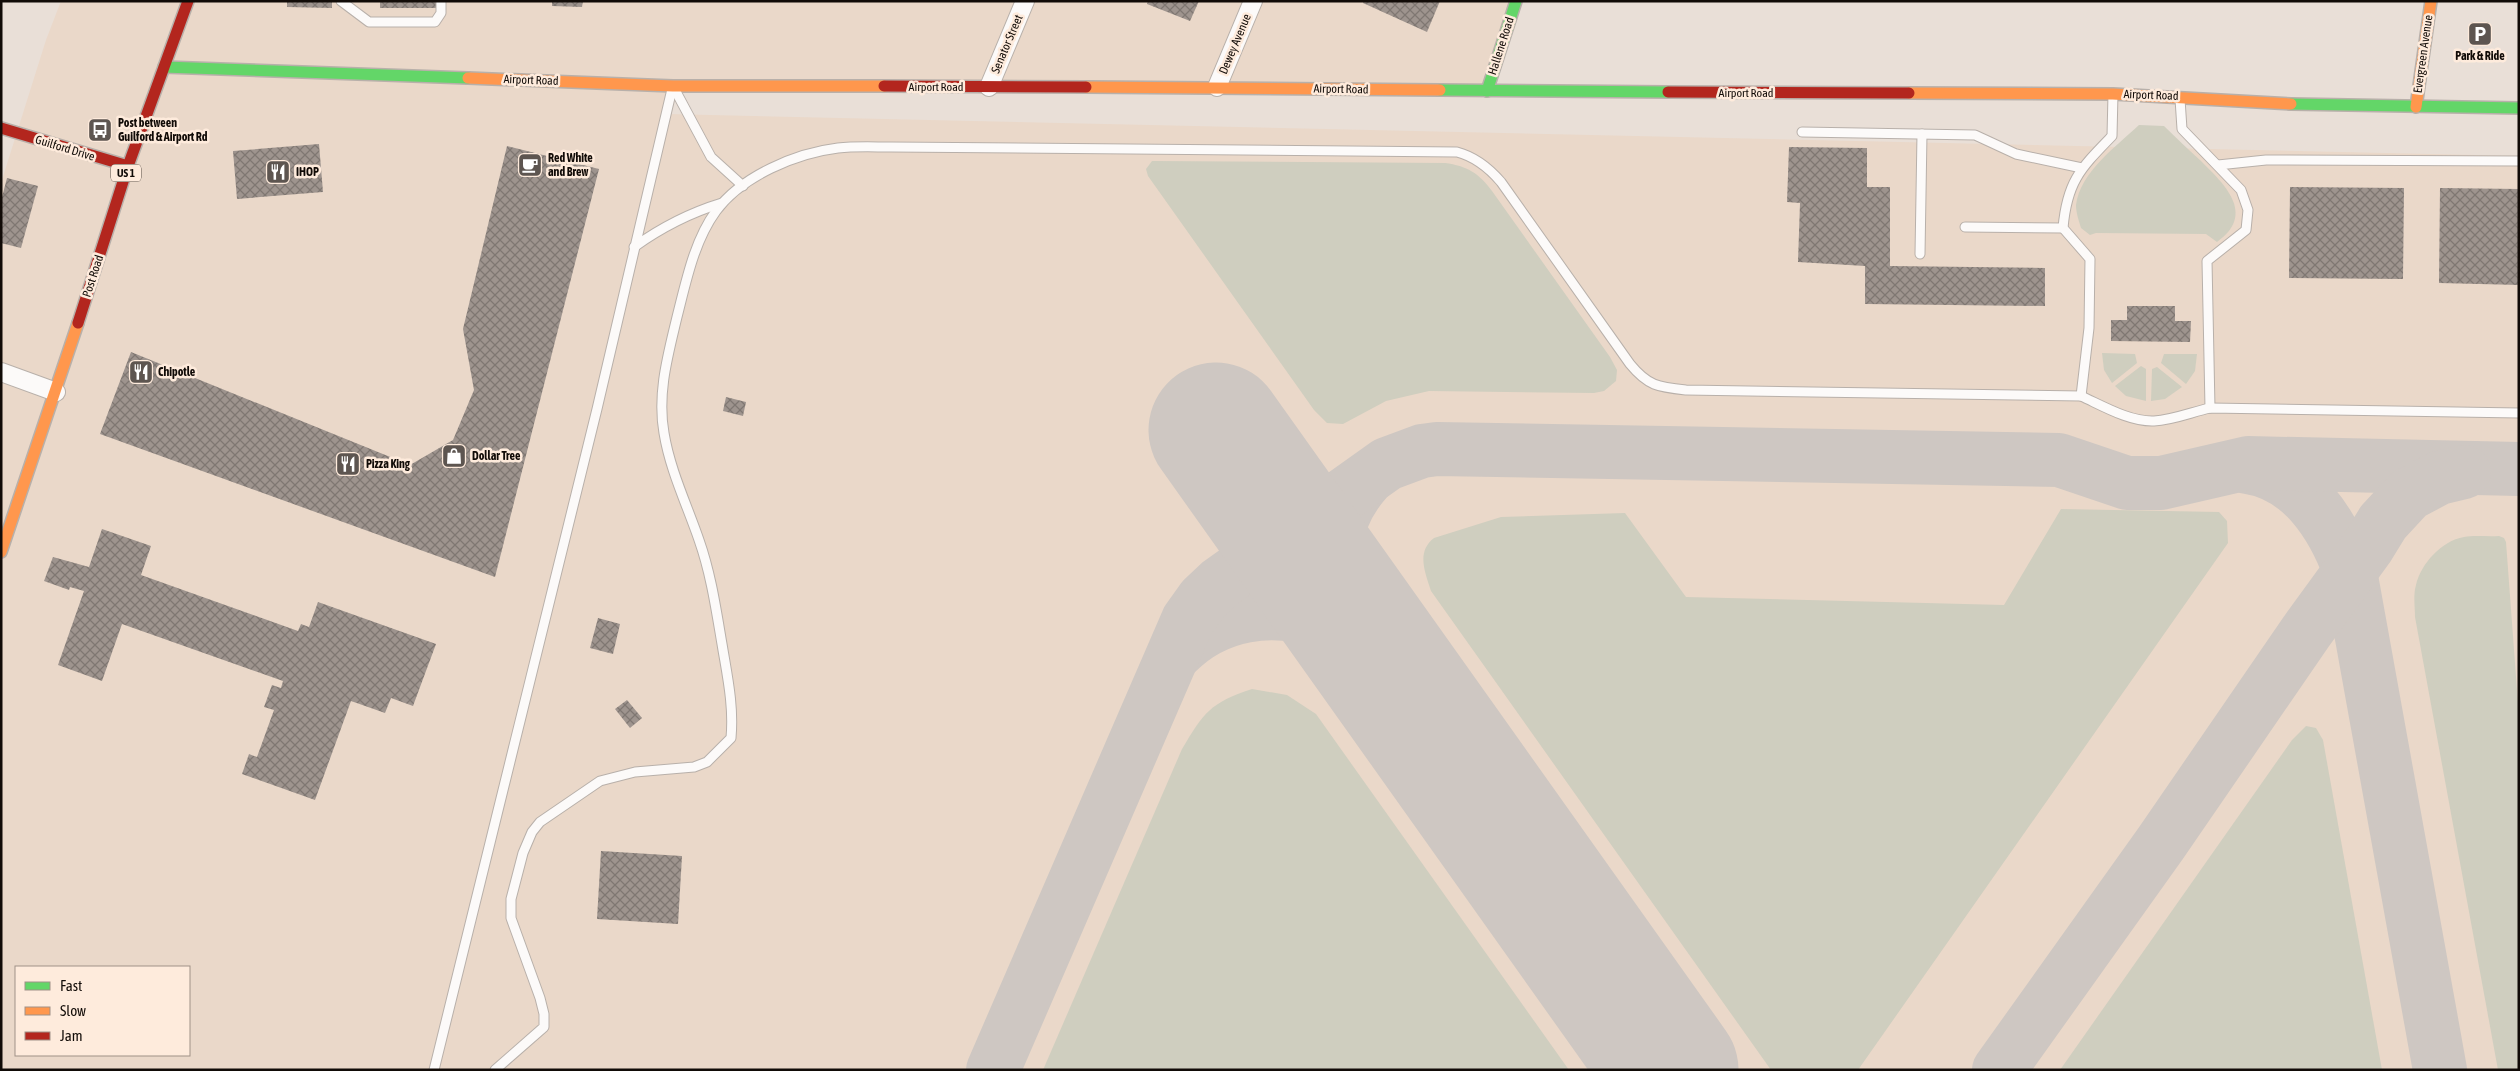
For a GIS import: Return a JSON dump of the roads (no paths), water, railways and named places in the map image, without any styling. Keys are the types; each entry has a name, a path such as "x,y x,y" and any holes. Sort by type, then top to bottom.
{"main road":[{"name":"Post Road","path":"1,552 56,392 128,166 188,1"},
{"name":"Hallene Road","path":"1487,92 1516,1"},
{"name":"Evergreen Avenue","path":"2416,107 2431,1"},
{"name":"Airport Road","path":"164,67 673,86 1217,87 1487,92 2112,94 2180,96 2319,105 2519,108"},
{"name":"Guilford Drive","path":"1,128 128,166"}],"street":[{"name":"Senator Street","path":"989,87 1025,1"},
{"name":"Dewey Avenue","path":"1217,87 1253,1"},
{"path":"1,372 56,392"}],"lane":[{"path":"342,1 369,22 435,22 441,13 441,1"},
{"path":"673,86 711,157 743,186"},
{"path":"434,1070 673,86"},
{"path":"2063,228 2069,189 2082,168 2112,136 2112,94"},
{"path":"2180,96 2182,129 2241,190 2248,210 2246,230 2207,262 2210,408"},
{"path":"1802,132 1975,135 2016,154 2082,168"},
{"path":"1920,254 1922,134"},
{"path":"495,1070 544,1027 544,1014 540,998 511,918 511,899 522,853 532,832 540,822 600,782 635,772 694,767 707,762 731,738 732,702 709,574 673,470 664,435 662,398 669,349 692,262 710,221 724,202 743,186 777,167 803,156 838,148 1457,152 1469,155 1492,172 1630,364 1640,376 1659,387 1696,390 2081,396 2118,412 2151,421 2164,420 2210,408 2519,413"},
{"path":"2218,165 2266,160 2519,161"},
{"path":"634,247 655,232 691,213 724,202"},
{"path":"1965,227 2063,228 2090,259 2089,328 2081,396"}],"place":[{"name":"Park & Ride","path":"2480,34"},
{"name":"Post between Guilford & Airport Rd","path":"100,130"},
{"name":"Red White and Brew","path":"530,165"},
{"name":"IHOP","path":"278,172"},
{"name":"Chipotle","path":"141,372"},
{"name":"Dollar Tree","path":"454,456"},
{"name":"Pizza King","path":"348,464"}]}
